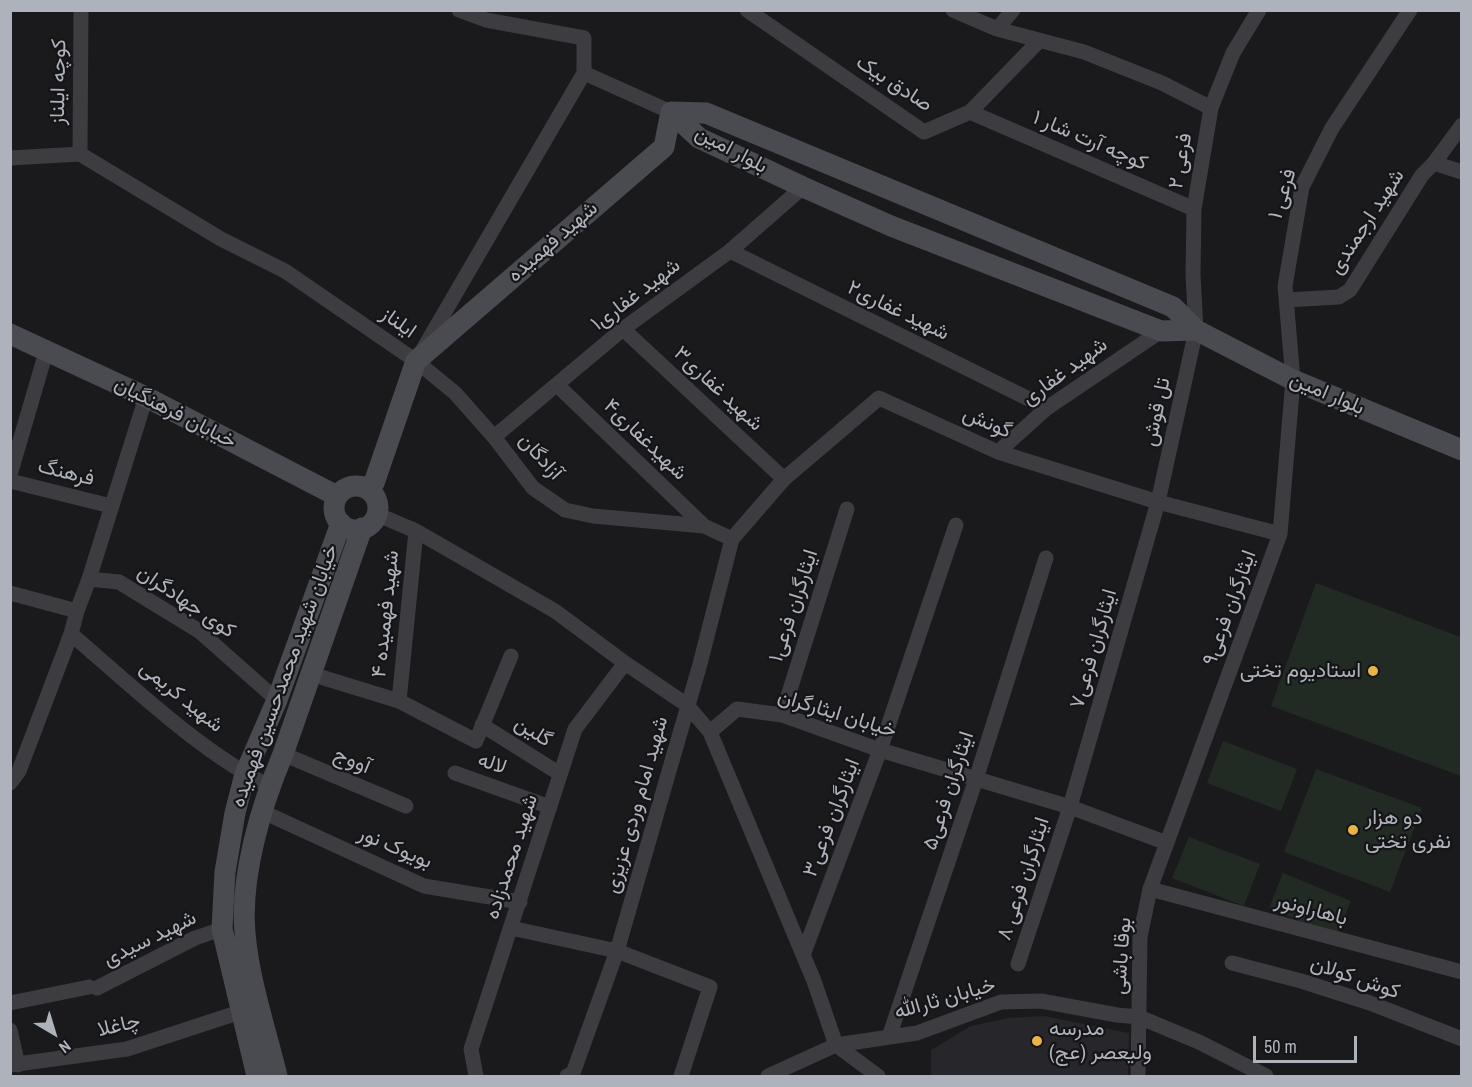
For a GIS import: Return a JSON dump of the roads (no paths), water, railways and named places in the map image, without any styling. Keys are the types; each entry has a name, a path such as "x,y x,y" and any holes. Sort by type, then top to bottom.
{"main road":[{"name":"بلوار امین","path":"671,112 699,138 891,225 1161,331 1196,330"},
{"name":"بلوار امین","path":"671,112 706,113 1173,306 1196,330 1293,380 1461,450"},
{"name":"شهید فهمیده","path":"416,361 664,147 671,112"},
{"name":"خیابان فرهنگیان","path":"10,334 146,397 337,496"},
{"path":"365,488 374,483 416,361"},
{"path":"351,486 365,488 376,499 377,506 369,521 349,528 341,523 335,514 337,496 351,486"},
{"name":"خیابان شهید محمدحسین فهمیده","path":"277,1077 253,977 245,932 246,883 269,786 283,754 369,521"},
{"name":"خیابان شهید محمدحسین فهمیده","path":"257,1077 222,929 225,872 235,813 245,774 277,700 341,523"}],"street":[{"name":"کوچه ایلناز","path":"80,154 81,10"},
{"name":"صادق بیک","path":"747,10 924,132 970,111 1039,42"},
{"path":"953,10 997,29 1039,42 1084,52 1162,83 1211,108"},
{"path":"997,29 1013,10"},
{"name":"فرعی ۲","path":"1196,330 1193,276 1194,209 1211,108 1233,53 1259,10"},
{"name":"فرعی ۱","path":"1293,380 1285,286 1302,187 1332,129 1410,10"},
{"path":"464,11 486,20 584,38 584,73 671,112"},
{"name":"ایلناز","path":"80,154 221,239 285,271 416,361 584,73"},
{"name":"کوچه آرت شار ۱","path":"970,111 1194,209"},
{"name":"شهید ارجمندی","path":"1286,300 1339,297 1350,290 1422,175 1434,163 1461,125"},
{"path":"10,158 80,154"},
{"path":"1434,163 1461,172"},
{"name":"شهید غفاری۱","path":"494,437 623,329 730,251 803,187"},
{"name":"شهید غفاری۲","path":"730,251 1047,408"},
{"name":"شهید غفاری۳","path":"623,329 784,479"},
{"name":"تل قوش","path":"1158,502 1196,330"},
{"name":"شهید غفاری","path":"998,452 1047,408 1161,331"},
{"path":"10,476 46,352"},
{"name":"آزادگان","path":"416,361 455,393 494,437 533,488 565,510 593,516 704,526 732,539"},
{"name":"ایثارگران فرعی۹","path":"1167,843 1280,534 1293,380"},
{"name":"شهیدغفاری۴","path":"557,385 704,526"},
{"path":"10,783 19,771 71,634 76,611 89,579 146,397"},
{"name":"گونش","path":"732,539 784,479 879,398 998,452 1158,502 1280,534"},
{"name":"فرهنگ","path":"10,481 111,506"},
{"name":"ایثارگران فرعی۷","path":"1070,807 1158,502"},
{"name":"ایثارگران فرعی۱","path":"782,716 847,509"},
{"path":"369,521 416,531 555,611 687,705 710,732 803,955 836,1045 878,1077"},
{"name":"ایثارگران فرعی۳","path":"803,955 880,750 956,525"},
{"name":"شهید فهمیده ۴","path":"399,701 416,531"},
{"name":"شهید امام وردی عزیزی","path":"567,1077 573,1073 617,951 700,664 732,539"},
{"name":"ایثارگران فرعی۵","path":"889,1037 976,779 1046,558"},
{"name":"کوی جهادگران","path":"89,579 119,582 199,632 277,700"},
{"path":"10,593 76,611"},
{"name":"شهید کریمی","path":"71,634 188,732 245,774 269,786"},
{"path":"311,674 399,701 476,741 511,656"},
{"name":"شهید محمدزاده","path":"476,1077 471,1049 575,729 625,663"},
{"name":"خیابان ایثارگران","path":"710,732 737,709 782,716 880,750 1070,807 1167,843"},
{"name":"گلین","path":"482,725 561,774"},
{"name":"آووج","path":"283,754 406,806"},
{"name":"لاله","path":"455,773 550,807"},
{"name":"ایثارگران فرعی ۸","path":"1018,964 1070,807"},
{"name":"بویوک نور","path":"261,812 424,886 520,902"},
{"name":"بوقا باشی","path":"1138,1077 1140,937 1150,889 1167,843"},
{"name":"باهاراونور","path":"1150,889 1461,972"},
{"path":"511,928 617,951 710,987 681,1077"},
{"name":"شهید سیدی","path":"10,1003 93,988 195,938 222,929"},
{"name":"کوش کولان","path":"1232,963 1301,981 1370,1003 1461,1039"},
{"name":"خیابان ثارالله","path":"768,1077 836,1045 917,1033 1001,1002 1041,1001 1140,1017 1198,1042 1266,1077"},
{"name":"چاغلا","path":"14,1065 127,1049 234,1014"},
{"path":"10,1030 14,1065"}],"place":[{"name":"استادیوم تختی","path":"1373,671"},
{"name":"دو هزار نفری تختی","path":"1353,830"},
{"name":"مدرسه ولیعصر (عج)","path":"1037,1041"}]}
